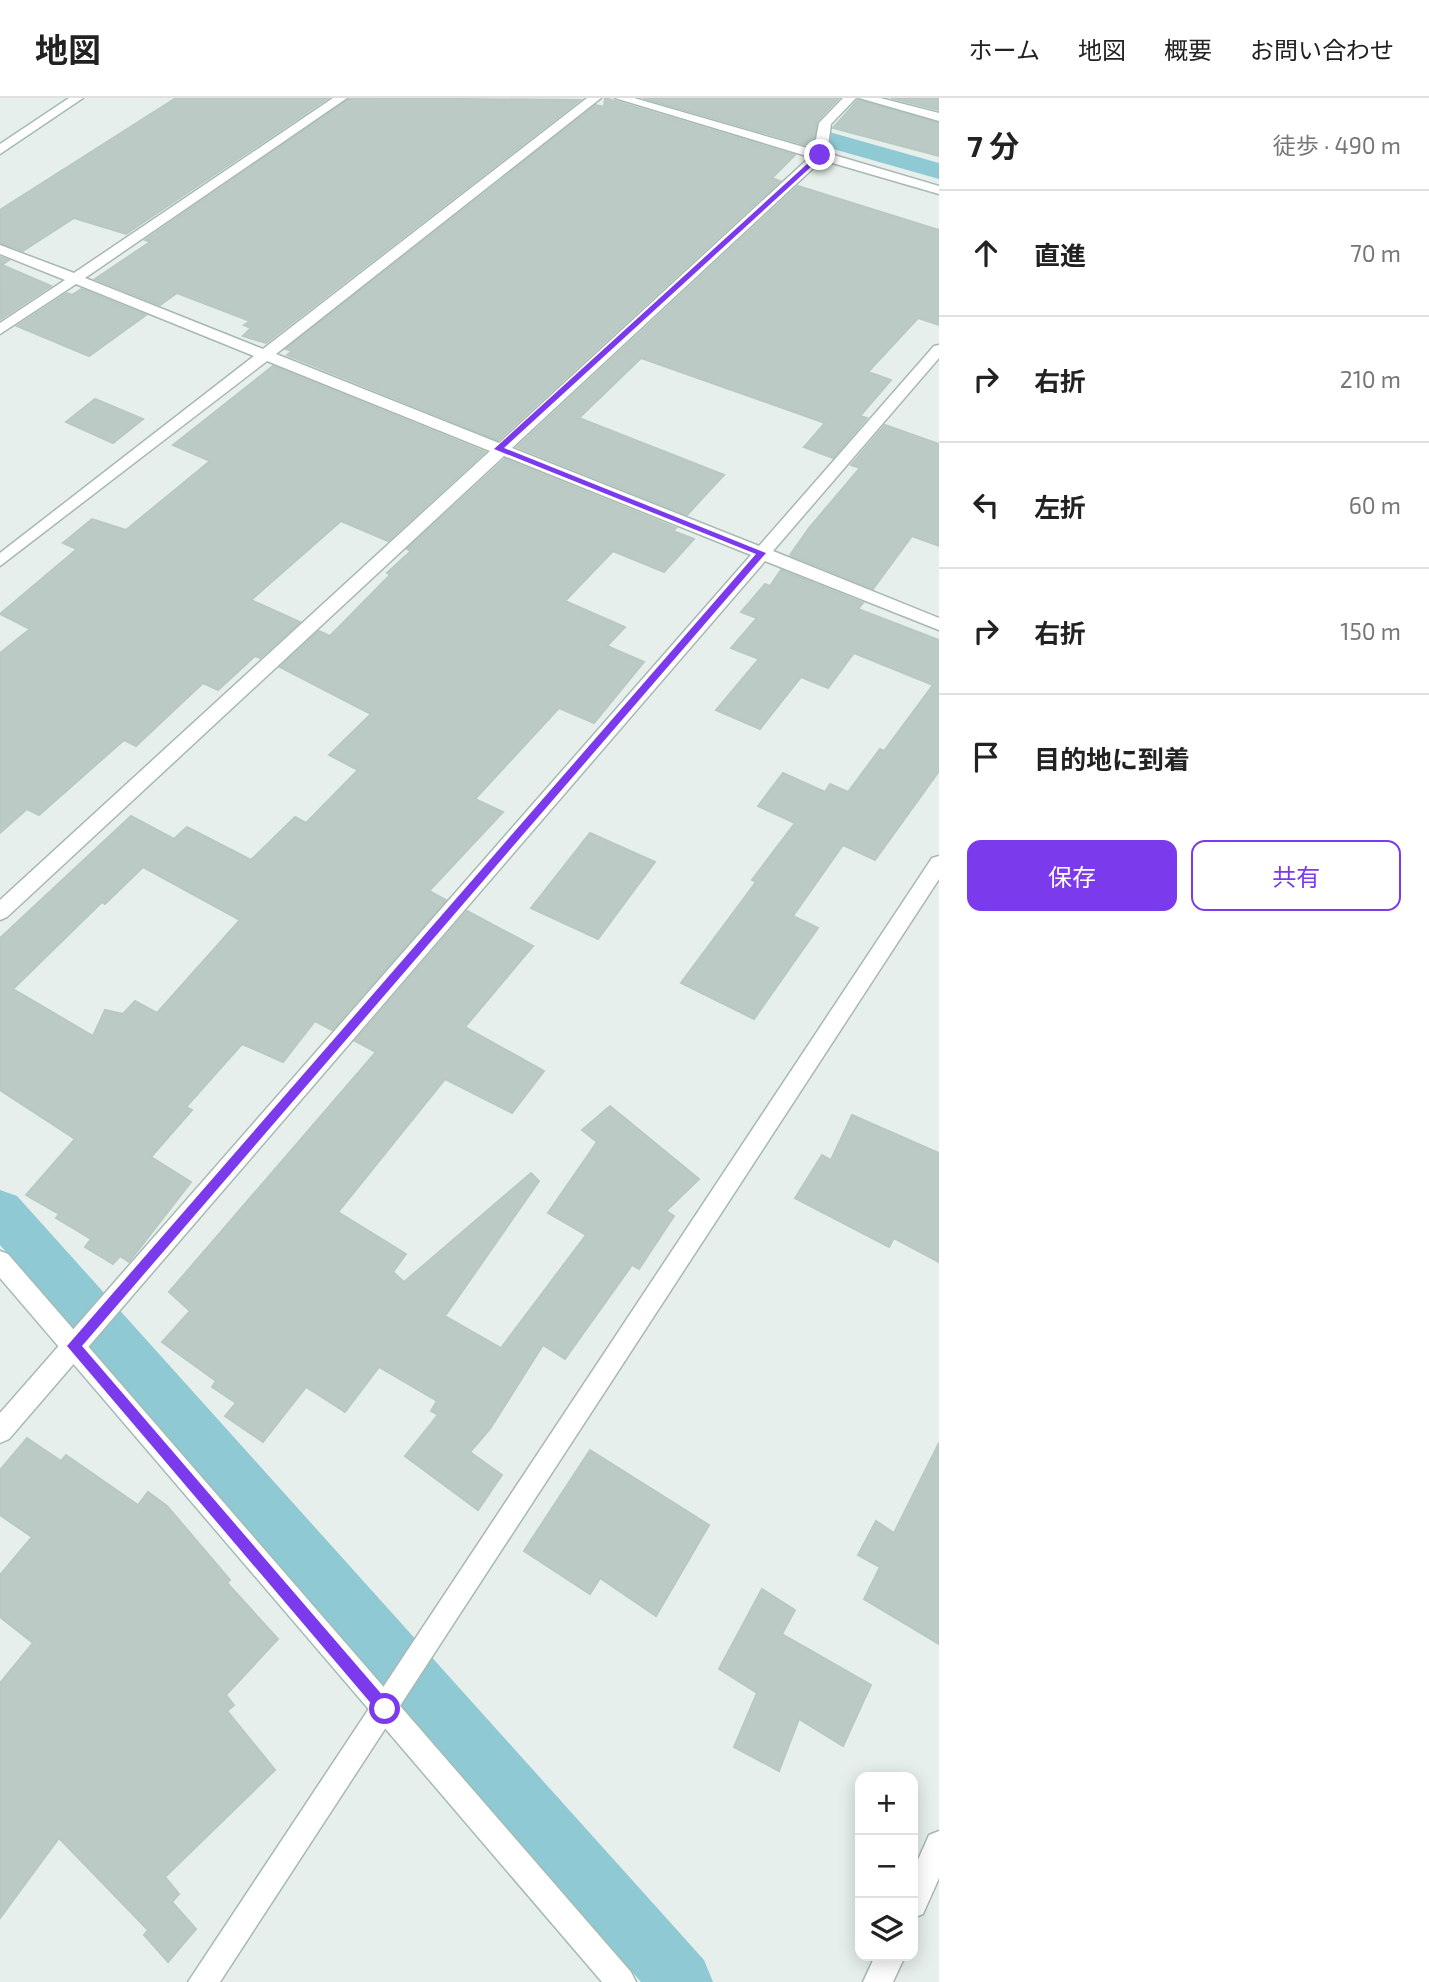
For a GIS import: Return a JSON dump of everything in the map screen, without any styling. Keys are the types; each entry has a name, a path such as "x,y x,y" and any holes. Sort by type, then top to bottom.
{"street":[{"path":"0,150 77,98"},
{"path":"0,330 341,98"},
{"path":"0,561 595,98"},
{"path":"621,98 939,190"},
{"path":"0,912 820,155 825,123 850,98"},
{"path":"865,98 939,117"},
{"path":"0,249 939,624"},
{"path":"0,1431 939,349"},
{"path":"202,1982 385,1709 939,863"},
{"path":"0,1261 621,1982"},
{"path":"916,1898 939,1845"},
{"path":"878,1982 888,1961"}],"building":[{"path":"176,98 328,98 126,234 74,218 23,251 0,243 0,210"},
{"path":"350,98 580,100 266,343 243,336 251,328 244,325 250,321 177,293 160,305 95,279 150,242 145,240"},
{"path":"605,98 795,155 772,178 780,181 498,440 287,355 292,351 286,349 596,105 604,107"},
{"path":"643,98 839,98 817,121 814,137 806,145"},
{"path":"891,98 939,98 939,110"},
{"path":"858,100 939,123 939,156 833,128"},
{"path":"798,186 939,230 939,325 918,318 868,372 891,380 860,416 867,418 833,458 804,447 825,423 641,358 579,418 724,475 687,515 517,447"},
{"path":"0,257 9,260 2,265 51,286 1,319"},
{"path":"81,289 146,315 89,356 17,326 67,293 72,295"},
{"path":"273,366 485,452 388,541 341,521 251,600 300,622 260,658 255,656 218,690 203,683 136,746 124,740 39,815 27,809 0,833 0,653 30,629 0,614 77,549 63,543 92,519 126,530 210,461 173,445"},
{"path":"95,399 143,419 113,443 66,422"},
{"path":"885,425 939,444 939,546 912,536 873,589 790,555 809,528 860,468 851,465"},
{"path":"505,459 676,528 673,531 694,539 664,572 613,551 565,601 625,627 607,646 644,662 594,723 559,708 475,799 503,812 429,891 446,900 332,1030 315,1021 283,1062 242,1044 186,1107 192,1110 151,1157 191,1182 129,1262 120,1256 113,1264 85,1247 91,1239 56,1218 59,1214 26,1195 75,1139 0,1090 0,938 131,816 174,839 187,827 251,860 295,817 306,823 358,770 329,755 371,714 280,667 319,631 330,636 390,575 387,573 411,551 407,549","holes":["143,867 240,920 157,1013 135,1001 123,1014 105,1010 93,1036 13,989 102,902 105,904"]},
{"path":"781,570 863,603 858,609 939,640 939,771 875,860 843,845 793,916 818,928 754,1019 681,983 756,882 752,880 795,823 758,806 783,773 825,792 830,784 848,792 880,749 884,751 933,685 854,653 828,688 801,677 760,729 716,710 759,659 731,648 757,618 741,612 765,584 770,586"},
{"path":"590,833 655,862 598,939 531,908"},
{"path":"467,911 533,946 465,1027 544,1071 512,1113 445,1079 338,1212 406,1254 393,1272 404,1282 531,1173 539,1181 445,1316 501,1348 586,1235 548,1213 597,1142 582,1130 610,1106 699,1179 666,1211 674,1216 639,1269 632,1265 565,1359 543,1345 490,1429 470,1452 502,1475 478,1510 405,1456 438,1415 431,1411 437,1401 379,1367 345,1412 306,1387 263,1442 225,1416 236,1403 212,1387 216,1381 162,1342 190,1311 169,1292 376,1052 355,1041"},
{"path":"852,1115 939,1153 939,1262 894,1238 889,1247 795,1198 822,1155 831,1160"},
{"path":"27,1438 61,1461 66,1455 138,1505 148,1492 167,1506 230,1580 227,1583 278,1639 226,1695 234,1705 227,1711 275,1770 165,1877 179,1894 172,1902 196,1929 168,1962 144,1935 148,1930 59,1838 0,1918 0,1683 33,1643 0,1617 0,1575 32,1537 0,1515 0,1470"},
{"path":"939,1443 939,1644 864,1599 880,1567 858,1555 876,1521 894,1533"},
{"path":"590,1450 709,1525 656,1616 600,1578 590,1594 524,1551"},
{"path":"762,1589 795,1610 782,1634 871,1685 843,1746 799,1719 779,1771 734,1747 757,1693 719,1669"}],"waterway":[{"path":"680,98 939,171"},
{"path":"0,1211 682,1982"}],"route":[{"path":"385,1709 74,1346 762,553 499,449 820,155"}]}
